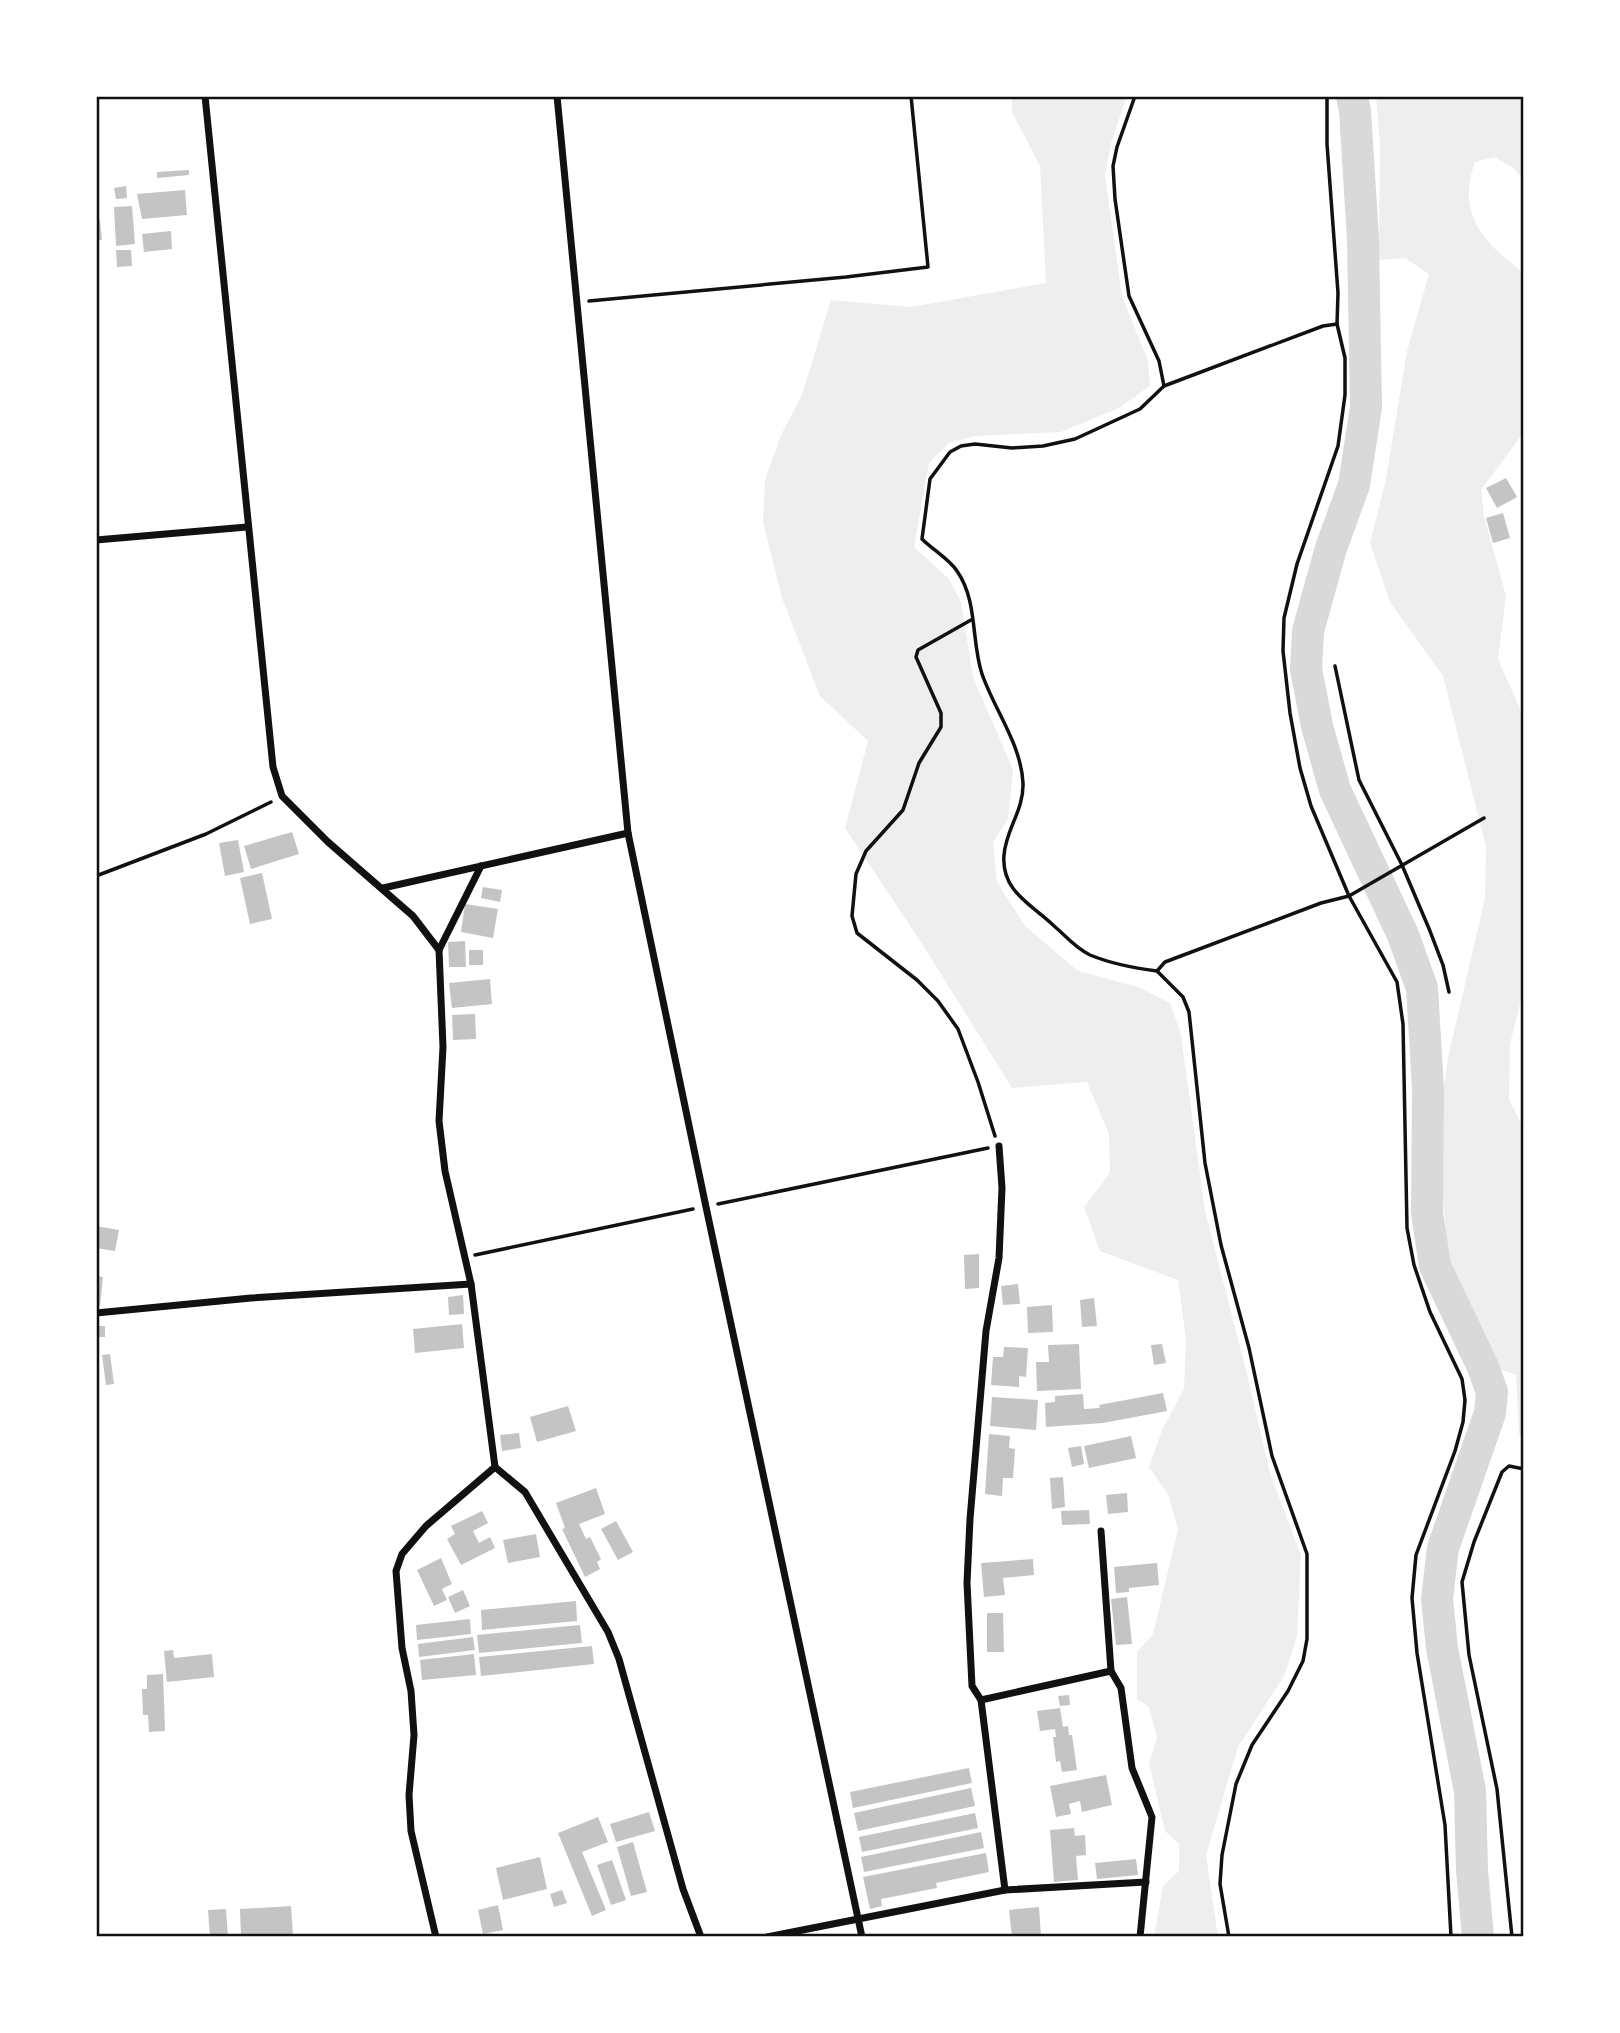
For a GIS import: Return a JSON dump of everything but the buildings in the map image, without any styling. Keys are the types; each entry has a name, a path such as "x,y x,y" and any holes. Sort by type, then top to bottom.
{"street":[{"path":"205,96 273,767 282,796 328,842 413,916 439,950"},
{"path":"557,96 628,833 862,1937"},
{"path":"96,540 247,527"},
{"path":"383,888 628,833"},
{"path":"481,866 439,950 443,1047 439,1121 445,1171 471,1284 495,1467 525,1492 608,1632 620,1659 683,1889 701,1937"},
{"path":"999,1146 1002,1188 999,1258 986,1331 967,1583 972,1686 981,1700 1005,1890"},
{"path":"96,1313 251,1298 471,1284"},
{"path":"436,1937 411,1831 409,1795 414,1735 411,1691 402,1648 396,1571 402,1554 426,1526 495,1467"},
{"path":"1101,1531 1111,1671 1121,1688 1132,1768 1152,1817 1140,1937"},
{"path":"981,1700 1111,1671"},
{"path":"767,1937 1005,1890 1146,1882"}],"path":[{"path":"576,302 928,267 911,96"},
{"path":"1135,96 1113,166 1115,199 1129,296 1159,361 1164,386"},
{"path":"1327,96 1327,144 1338,293 1337,324 1345,358 1345,395 1338,446 1297,564 1284,618 1283,651 1290,713 1300,768 1311,806 1349,896 1397,982 1403,1024 1407,1228 1414,1265 1430,1312 1462,1379 1465,1399 1463,1422 1455,1451 1416,1555 1412,1598 1417,1653 1445,1825 1451,1937"},
{"path":"1229,1937 1220,1884 1222,1855 1236,1784 1252,1745 1288,1691 1303,1661 1307,1639 1307,1554 1272,1457 1249,1348 1221,1245 1205,1163 1189,1012 1183,997 1157,971 1125,968 1088,954 1015,893 1007,877 1004,856 1009,834 1021,807 1021,764 982,674 968,593 957,570 922,539 930,479 950,452 961,446 975,444 1012,449 1075,439 1140,410 1164,386 1323,326 1337,324"},
{"path":"466,1257 999,1146 958,1029 938,1001 917,980 857,933 852,916 856,874 866,851 903,810 919,763 941,727 941,713 916,657 918,650 972,619"},
{"path":"1335,666 1359,780 1402,866 1443,965 1449,992"},
{"path":"96,876 206,834 282,796"},
{"path":"1157,971 1165,962 1321,903 1349,896 1484,818"},
{"path":"1512,1937 1497,1789 1469,1655 1462,1582 1474,1542 1502,1472 1509,1466 1524,1469"}],"shaded area":[{"path":"1012,96 1127,96 1111,143 1105,176 1122,296 1148,361 1150,386 1119,408 1061,432 975,436 949,443 929,463 914,547 949,579 961,602 973,677 1013,770 1008,819 993,842 997,882 1025,926 1078,971 1138,987 1170,1003 1181,1035 1205,1211 1270,1473 1301,1555 1297,1636 1284,1676 1238,1747 1206,1855 1218,1937 1154,1937 1163,1886 1179,1871 1179,1844 1165,1831 1149,1763 1157,1738 1149,1707 1137,1699 1137,1652 1153,1634 1178,1529 1168,1494 1149,1467 1162,1430 1184,1389 1186,1339 1178,1280 1100,1251 1084,1207 1110,1173 1109,1134 1087,1082 1012,1088 924,947 845,828 868,741 820,696 782,598 763,522 765,480 781,435 802,395 831,300 911,307 1046,283 1040,166 1012,112"},
{"path":"1376,96 1524,96 1524,180 1512,167 1494,157 1475,162 1469,197 1477,226 1486,239 1524,273 1524,432 1481,490 1484,516 1506,596 1498,659 1524,718 1524,988 1510,1044 1509,1100 1524,1129 1524,1442 1519,1433 1516,1375 1495,1367 1464,1302 1447,1251 1438,1124 1449,1053 1485,898 1486,847 1443,676 1390,602 1370,543 1386,479 1407,351 1429,274 1405,258 1379,260 1380,146"}],"waterway":[{"path":"1352,96 1363,239 1366,407 1354,485 1331,548 1308,631 1306,669 1317,726 1335,790 1403,935 1422,988 1428,1089 1427,1213 1435,1266 1483,1367 1492,1392 1490,1413 1443,1548 1437,1599 1442,1648 1470,1791 1472,1870 1478,1937"}]}
